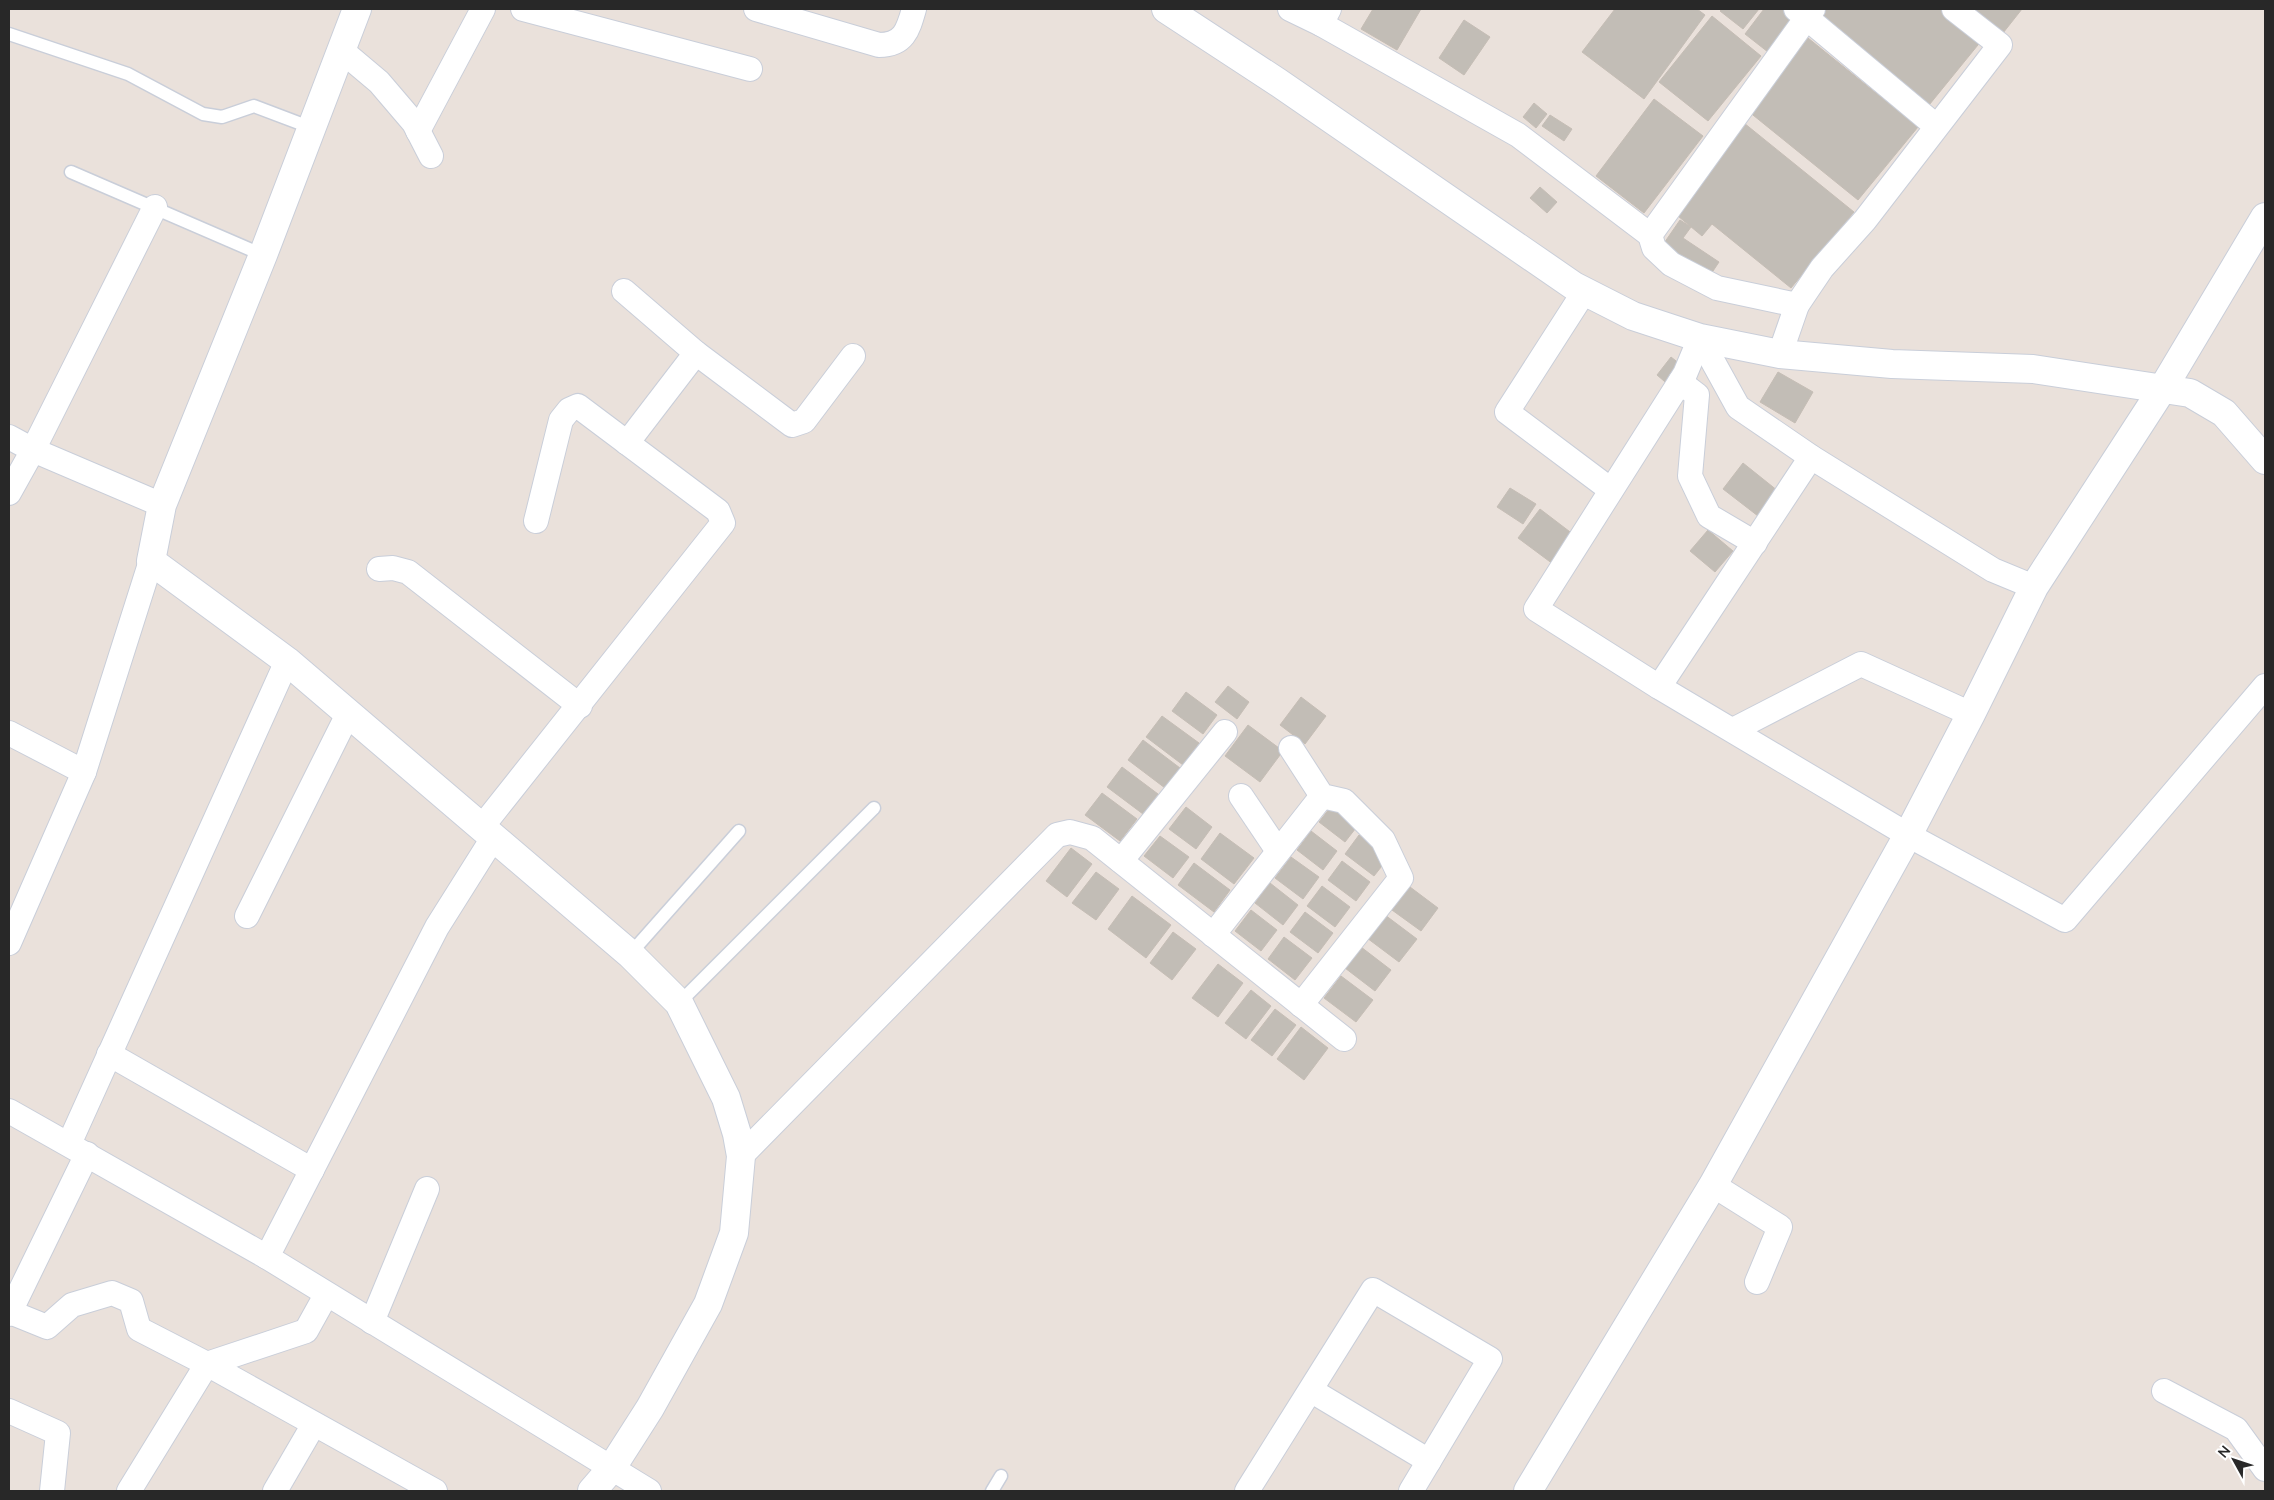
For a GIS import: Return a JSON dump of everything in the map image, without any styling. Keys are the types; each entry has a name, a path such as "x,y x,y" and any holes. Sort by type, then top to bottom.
{"street":[{"path":"9,943 84,772 151,561 162,505 264,255 357,9"},
{"path":"418,131 482,9"},
{"path":"523,9 750,70"},
{"path":"765,10 879,45 889,45 900,41 909,26 914,9"},
{"path":"1290,9 1325,17 1518,135 1650,235 1654,248 1671,264 1717,288 1798,305"},
{"path":"1780,354 1790,322 1798,305 1822,268 1865,220 2000,45 1954,9"},
{"path":"1170,10 1279,83 1508,243 1584,292 1633,316 1700,338 1780,354 1892,364 2034,369 2190,393 2224,413 2265,460"},
{"path":"1650,235 1805,12 1936,126"},
{"path":"341,50 379,82 414,123 431,156"},
{"path":"9,493 33,450 155,207"},
{"path":"1528,1491 1713,1185 1908,836 2034,588 2163,388 2265,217"},
{"path":"624,291 696,353 792,425 804,421 853,356"},
{"path":"1584,292 1507,412 1611,490"},
{"path":"1700,338 1680,382 1536,609 1659,688 1733,730 1908,836 2065,920 2265,686"},
{"path":"1700,338 1738,407 1811,457 1993,570 2034,588"},
{"path":"627,443 696,353"},
{"path":"1680,382 1697,395 1690,476 1701,500 1709,516 1755,543"},
{"path":"268,1257 487,833 580,706 723,523 718,511 578,406 569,410 561,420 536,521"},
{"path":"9,437 33,450 162,505"},
{"path":"1659,688 1811,457"},
{"path":"151,561 287,661 630,954 679,1003 726,1098 737,1134 741,1156 734,1233 708,1304 650,1408 611,1469 592,1491"},
{"path":"379,569 393,568 408,572 580,706"},
{"path":"287,661 109,1054 78,1149 9,1313 47,1327 72,1305 112,1293 131,1301 139,1329 207,1364 435,1491"},
{"path":"1733,730 1861,664 1971,714"},
{"path":"247,916 348,714"},
{"path":"1121,861 1224,732"},
{"path":"9,733 84,772"},
{"path":"1291,748 1322,796 1344,801 1383,840 1401,878 1301,1005"},
{"path":"1240,796 1278,852"},
{"path":"1213,935 1322,796"},
{"path":"741,1156 1057,835 1070,832 1092,838 1344,1039"},
{"path":"109,1054 312,1170"},
{"path":"9,1111 268,1257 326,1295 649,1491"},
{"path":"1713,1185 1780,1227 1757,1282"},
{"path":"372,1322 427,1188"},
{"path":"1247,1491 1312,1391 1373,1290 1490,1359 1411,1491"},
{"path":"129,1491 207,1364 306,1331 326,1295"},
{"path":"1312,1391 1429,1461"},
{"path":"2164,1391 2236,1429 2265,1469"},
{"path":"9,1411 58,1433 52,1491"},
{"path":"275,1491 314,1424"}],"lane":[{"path":"9,34 128,74 203,114 222,118 254,106 312,128"},
{"path":"71,172 264,255"},
{"path":"679,1003 874,808"},
{"path":"630,954 739,831"},
{"path":"992,1491 1002,1476"}],"building":[{"path":"1373,9 1421,9 1397,50 1361,29"},
{"path":"1615,9 1697,9 1705,15 1644,99 1582,52"},
{"path":"1722,9 1759,9 1743,29 1720,11"},
{"path":"1764,9 1792,9 1798,13 1768,52 1745,34"},
{"path":"1822,9 1943,9 1982,40 1925,110 1813,20"},
{"path":"1972,9 2022,9 2003,33"},
{"path":"1712,16 1761,56 1708,121 1659,82"},
{"path":"1464,20 1490,37 1464,75 1439,58"},
{"path":"1808,38 1918,127 1858,200 1748,111"},
{"path":"1654,99 1703,136 1644,213 1596,176"},
{"path":"1534,103 1547,114 1536,128 1523,117"},
{"path":"1550,115 1572,129 1564,141 1542,126"},
{"path":"1744,123 1854,212 1791,288 1712,224 1702,236 1672,211"},
{"path":"1540,187 1557,202 1547,213 1530,198"},
{"path":"1680,220 1691,227 1683,238 1719,262 1707,280 1660,249"},
{"path":"1671,357 1685,368 1671,387 1657,375"},
{"path":"1778,372 1813,392 1795,423 1760,402"},
{"path":"1743,463 1778,491 1758,516 1723,489"},
{"path":"1510,488 1536,504 1523,524 1497,507"},
{"path":"1540,509 1578,538 1557,567 1518,538"},
{"path":"1708,530 1733,551 1715,572 1690,551"},
{"path":"1228,686 1249,702 1237,719 1215,702"},
{"path":"1186,692 1217,715 1203,734 1172,711"},
{"path":"1301,697 1326,716 1305,744 1280,725"},
{"path":"1162,716 1199,743 1183,765 1146,737"},
{"path":"1248,725 1283,751 1260,782 1225,756"},
{"path":"1143,740 1180,768 1165,788 1128,760"},
{"path":"1122,767 1158,794 1143,814 1107,787"},
{"path":"1102,793 1137,819 1120,841 1085,815"},
{"path":"1333,804 1359,824 1345,842 1319,822"},
{"path":"1186,807 1212,827 1196,849 1169,829"},
{"path":"1311,831 1337,851 1323,870 1297,850"},
{"path":"1220,833 1254,858 1234,884 1201,859"},
{"path":"1359,835 1389,857 1374,876 1345,854"},
{"path":"1160,836 1189,857 1173,878 1144,856"},
{"path":"1071,848 1092,864 1067,897 1046,881"},
{"path":"1291,857 1319,877 1303,899 1275,878"},
{"path":"1342,861 1370,882 1356,901 1328,880"},
{"path":"1194,863 1230,890 1214,912 1178,885"},
{"path":"1096,872 1119,889 1096,920 1072,903"},
{"path":"1270,883 1298,905 1283,925 1255,903"},
{"path":"1322,886 1350,907 1335,927 1307,906"},
{"path":"1410,887 1438,908 1421,931 1392,910"},
{"path":"1132,896 1171,925 1146,958 1108,929"},
{"path":"1251,910 1277,930 1261,951 1235,931"},
{"path":"1305,912 1333,933 1318,953 1290,932"},
{"path":"1385,915 1417,939 1399,962 1367,938"},
{"path":"1173,932 1196,949 1172,980 1150,963"},
{"path":"1284,937 1312,958 1295,980 1268,959"},
{"path":"1361,947 1391,970 1375,991 1345,968"},
{"path":"1218,964 1243,983 1218,1017 1192,998"},
{"path":"1341,976 1373,1000 1356,1022 1324,998"},
{"path":"1251,990 1271,1006 1246,1039 1225,1023"},
{"path":"1275,1009 1296,1025 1272,1056 1251,1040"},
{"path":"1301,1027 1328,1048 1304,1080 1277,1059"}]}
